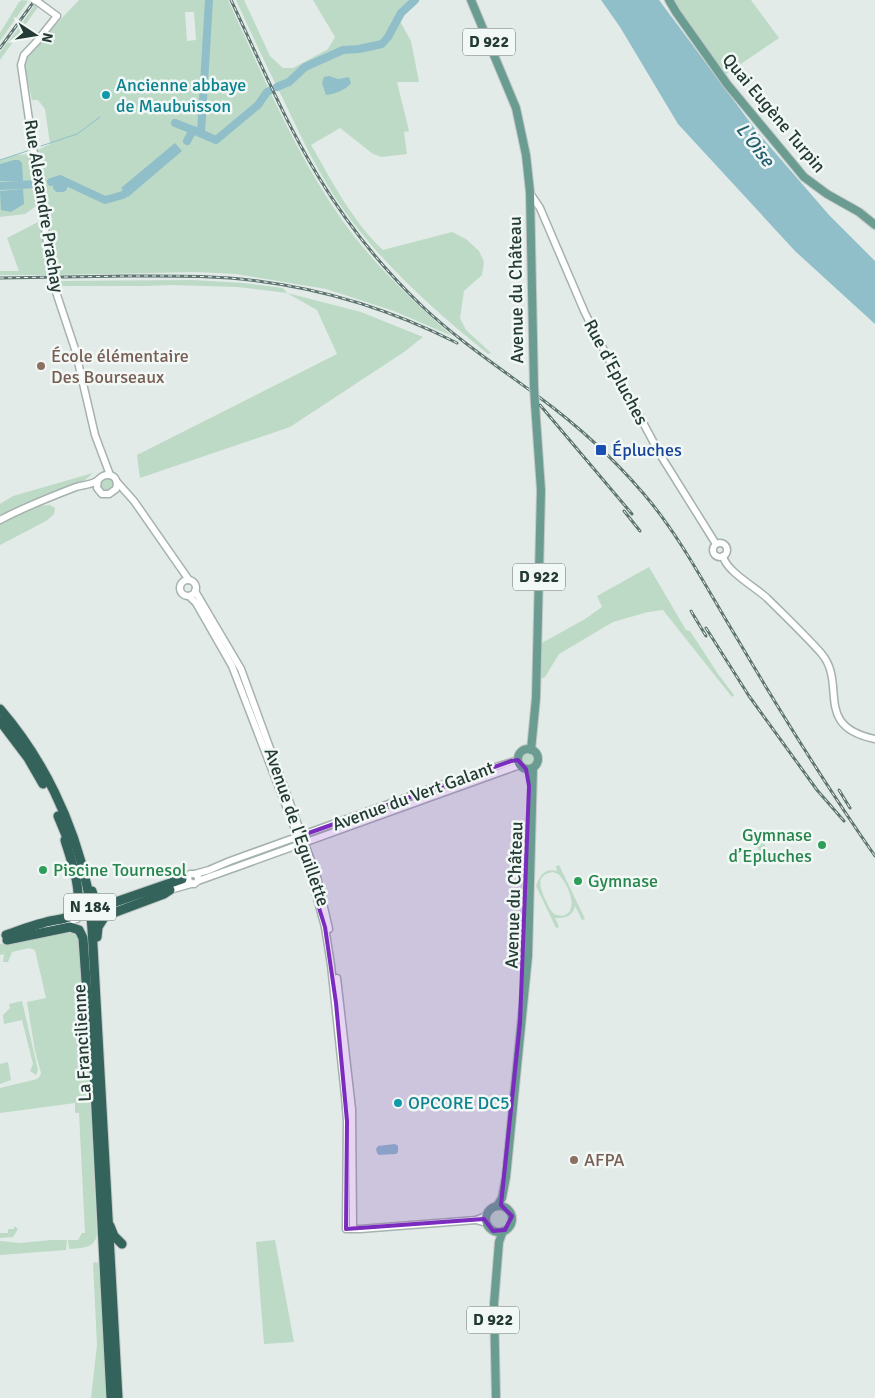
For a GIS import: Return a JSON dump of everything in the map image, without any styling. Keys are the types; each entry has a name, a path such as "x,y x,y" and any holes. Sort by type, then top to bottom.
{"highway":[{"name":"La Francilienne","path":"0,709 31,750 52,787 70,829 87,886 91,914 118,1398"},
{"name":"La Francilienne","path":"0,721 28,758 56,808 72,851 82,887 86,913 111,1398"},
{"path":"31,750 54,784 68,811 97,903 104,906 191,878"},
{"path":"3,938 43,922 69,917 77,908 79,899 76,882 56,808"},
{"path":"97,940 98,927 105,916 165,894 170,890"},
{"path":"93,893 97,940 100,1076"},
{"path":"3,938 70,927 77,928 81,932 96,1110"},
{"path":"107,1200 111,1230 116,1240 122,1244"}],"main road":[{"name":"D 922","path":"471,0 516,108 526,155 530,192"},
{"name":"Quai Eugène Turpin","path":"669,0 727,84 794,166 817,187 858,212 875,225"},
{"name":"Avenue du Château","path":"530,192 534,387 541,490 536,698 531,750"},
{"path":"531,750 538,759 535,766 524,765 521,752 531,750"},
{"name":"Avenue du Château","path":"497,1206 502,1198 506,1177 526,956 533,794 532,776 524,765"},
{"name":"Avenue du Château","path":"506,1177 507,1209"},
{"path":"497,1206 507,1209 511,1214 512,1221 509,1228 503,1231 494,1231 489,1228 486,1219 491,1209 497,1206"},
{"name":"D 922","path":"494,1231 499,1242"},
{"name":"D 922","path":"496,1398 493,1316 499,1242 503,1231"}],"street":[{"name":"Rue Alexandre Prachay","path":"36,1 58,16 24,55 21,65 53,283 75,349 95,435 110,475"},
{"name":"Rue d'Epluches","path":"530,192 585,313 607,356 661,456 716,544 723,544 726,547 726,553 723,556 724,560 765,596 824,657 831,672 835,709 842,721 858,734 875,738"},
{"path":"530,208 538,210 542,216 530,218"},
{"name":"Rue Alexandre Prachay","path":"100,478 105,464"},
{"path":"0,520 78,486 93,483 100,478 110,475 132,499 174,559 186,581 195,584 195,591 189,596 181,592 180,587 186,581"},
{"path":"98,490 97,486 100,478"},
{"path":"61,493 92,488 106,495 116,489 117,482"},
{"path":"113,492 123,494 132,499"},
{"name":"Avenue de l'Eguillette","path":"195,591 241,669 301,840"},
{"name":"Avenue de l'Eguillette","path":"189,596 196,603 232,666 301,840 318,877 341,1004 352,1109 349,1228 360,1229 486,1219"},
{"name":"Avenue du Vert Galant","path":"191,878 301,840 455,780 524,765"},
{"path":"101,912 191,878 195,884 150,895"},
{"path":"3,938 77,919"}],"highlighted area":[{"path":"518,760 526,769 529,786 520,1023 501,1205 512,1216 505,1230 493,1231 484,1219 346,1229 347,1121 336,1003 325,927 299,844 305,842 303,835 511,761"}],"green space":[{"path":"22,0 28,1 0,41 0,33"},
{"path":"38,0 43,0 0,60 0,52"},
{"path":"79,0 228,0 294,140 309,168 342,220 380,267 452,336 394,311 326,289 236,274 197,272 54,275 36,151 50,144 45,109 38,100 32,100 24,65 27,55","holes":["185,12 194,12 196,40 187,41"]},
{"path":"236,0 244,0 270,56 283,68 293,68 328,49 335,37 313,0 418,0 397,16 411,41 419,82 397,82 409,131 404,132 407,154 382,157 373,154 340,128 311,145 352,214 383,250 452,232 466,239 479,251 484,262 482,275 464,291 460,318 466,330 491,353 488,354 468,338 392,268 343,209 305,144"},
{"path":"671,0 751,0 779,38 726,74"},
{"path":"31,154 39,204 25,214 0,217 0,160 15,155"},
{"path":"42,220 50,275 0,275 0,271 19,271 7,238"},
{"path":"193,280 283,288 287,293 238,287 170,285 59,286 57,281"},
{"path":"287,293 361,312 423,337 404,352 290,427 140,478 137,455 337,354 317,310"},
{"path":"93,473 85,480 22,504 0,516 0,504 13,496"},
{"path":"104,478 110,478 114,485 110,492 104,492 100,488 100,482"},
{"path":"50,505 55,508 54,514 46,521 0,545 0,522 37,506"},
{"path":"649,567 686,630 690,631 734,695 732,697 663,610 648,612 613,622 559,654 545,677 540,679 540,644 585,619 602,607 597,596"},
{"path":"528,753 533,755 535,760 533,765 528,767 523,765 521,760 523,755"},
{"path":"762,838 768,852 761,855 754,841"},
{"path":"559,865 585,919 582,920 575,906 572,913 568,916 555,918 559,927 556,928 536,886 543,874 553,870 557,871 556,866","holes":["553,872 563,879 570,895 572,906 570,911 564,916 556,915 549,908 541,886 540,882 543,876"]},
{"path":"72,928 82,940 97,1234 93,1243 87,1247 69,1249 68,1240 78,1240 82,1233 85,1233 79,1113 75,1113 75,1103 0,1113 0,1088 37,1079 40,1076 41,1073 35,1051 27,1002 46,998 35,950 29,948 12,952 8,962 3,962 4,954 0,955 0,944"},
{"path":"22,1001 38,1070 36,1075 30,1071 33,1064 22,1020 4,1024 3,1015 10,1008 9,1004"},
{"path":"8,1062 11,1080 0,1084 0,1064"},
{"path":"495,1210 503,1210 508,1215 506,1226 495,1228 490,1223 490,1215"},
{"path":"14,1226 18,1229 13,1237 0,1238 0,1233 8,1233 8,1229 14,1229"},
{"path":"67,1240 66,1250 0,1255 0,1241 20,1243"},
{"path":"275,1240 294,1342 264,1344 256,1242"},
{"path":"96,1262 100,1268 106,1398 91,1398 97,1345 93,1263"}],"water":[{"name":"L'Oise","path":"601,0 659,0 758,133 829,215 875,261 875,324 795,251 678,124 620,27"},
{"path":"329,76 338,79 349,77 351,83 340,91 326,95 322,83 324,77"},
{"path":"175,143 182,151 128,197 121,188"},
{"path":"19,160 22,163 23,181 0,181 0,164"},
{"path":"23,189 24,204 11,212 1,210 0,191"},
{"path":"395,1144 398,1146 396,1154 379,1155 377,1153 376,1149 378,1146"}],"waterway":[{"path":"201,133 209,0"},
{"path":"277,87 289,82 305,67 343,50 382,44 401,13 415,0"},
{"path":"187,141 193,130 216,140 258,105 267,92 271,90"},
{"path":"41,146 77,134 100,117"},
{"path":"175,123 193,130"},
{"path":"0,160 30,150"},
{"path":"51,182 60,179 105,200 123,195 133,187"},
{"path":"59,180 58,188 63,188 65,182"},
{"path":"0,186 37,184"}],"tunnel":[{"path":"77,919 101,912"}],"railway":[{"path":"0,48 35,0"},
{"path":"231,0 294,133 318,176 353,228 393,277 423,307 465,343 567,419 594,442 643,493 682,546 787,722 875,856"},
{"path":"0,278 175,276 258,281 310,290 360,303 409,321 457,343"},
{"path":"540,405 632,514"},
{"path":"624,511 640,531"},
{"path":"691,611 706,636"},
{"path":"706,628 749,696 817,790 844,821"},
{"path":"839,790 850,808"}],"place":[{"name":"Ancienne abbaye de Maubuisson","path":"106,95"},
{"name":"École élémentaire Des Bourseaux","path":"41,366"},
{"name":"Épluches","path":"601,450"},
{"name":"Gymnase d’Epluches","path":"822,845"},
{"name":"Piscine Tournesol","path":"43,870"},
{"name":"Gymnase","path":"578,881"},
{"name":"OPCORE DC5","path":"398,1103"},
{"name":"AFPA","path":"574,1160"}]}
